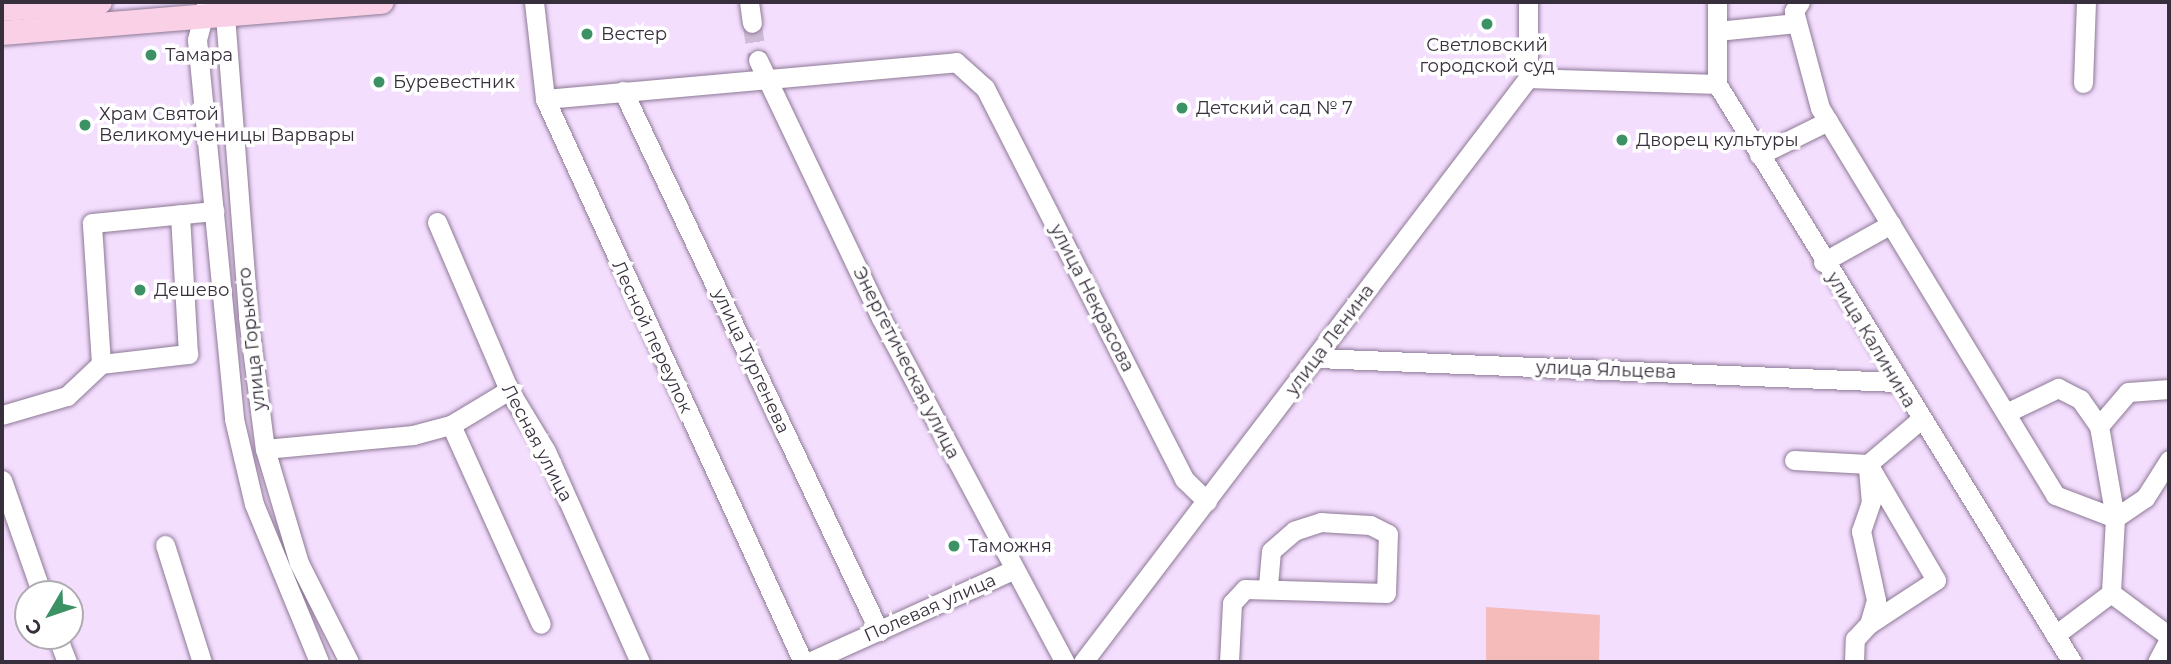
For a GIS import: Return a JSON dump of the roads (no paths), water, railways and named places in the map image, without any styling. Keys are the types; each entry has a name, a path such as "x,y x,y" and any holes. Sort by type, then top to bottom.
{"main road":[{"path":"2,9 100,2"},
{"path":"2,33 212,9 382,2"}],"street":[{"name":"Лесной переулок","path":"534,2 545,99 803,662"},
{"path":"749,2 752,23"},
{"path":"1528,2 1528,78 1717,84 1717,2"},
{"path":"1800,2 1797,23 1828,121 2055,495 2115,518"},
{"path":"2083,83 2087,2"},
{"name":"улица Горького","path":"212,9 214,211 227,356 254,504 319,662"},
{"name":"улица Горького","path":"212,9 265,449 299,563 348,662"},
{"path":"1717,31 1797,23"},
{"name":"улица Некрасова","path":"760,69 956,62 985,88 1184,479 1207,501"},
{"path":"545,99 623,91 760,69"},
{"name":"Энергетическая улица","path":"760,69 1013,570 1065,662"},
{"name":"улица Ленина","path":"1083,662 1528,78"},
{"name":"улица Калинина","path":"1717,84 1896,382 2072,662"},
{"name":"улица Тургенева","path":"623,91 879,631"},
{"path":"1759,155 1828,121"},
{"path":"101,364 92,223 214,211"},
{"path":"2,415 68,396 101,364 188,354 180,214"},
{"name":"Лесная улица","path":"437,222 509,390 546,451 634,660"},
{"path":"1823,262 1891,224"},
{"path":"227,356 252,354"},
{"name":"улица Яльцева","path":"1317,358 1896,382"},
{"path":"2006,413 2058,388 2080,399 2099,426 2115,518 2111,593"},
{"path":"2099,426 2110,406 2128,392 2169,389"},
{"path":"265,449 451,425 509,390"},
{"path":"1794,460 1868,464 1920,420"},
{"path":"451,425 541,624"},
{"path":"2115,518 2145,498 2169,460"},
{"path":"1868,464 1871,502 1861,531 1876,600 1869,624"},
{"path":"1854,662 1855,639 1869,624 1937,580 1868,464"},
{"path":"2,480 37,580"},
{"path":"1229,662 1232,603 1245,589 1386,593 1388,534 1370,525 1321,522 1294,531 1271,551 1268,589"},
{"path":"165,545 202,662"},
{"name":"Полевая улица","path":"809,662 1013,570"},
{"path":"2055,635 2111,593"},
{"path":"2111,593 2169,638 2157,662"}],"tunnel":[{"path":"752,23 758,60"}],"place":[{"name":"Светловский городской суд","path":"1487,24"},
{"name":"Вестер","path":"587,34"},
{"name":"Тамара","path":"151,55"},
{"name":"Буревестник","path":"379,82"},
{"name":"Детский сад № 7","path":"1182,108"},
{"name":"Храм Святой Великомученицы Варвары","path":"85,125"},
{"name":"Дворец культуры","path":"1622,140"},
{"name":"Дешево","path":"140,290"},
{"name":"Таможня","path":"954,546"}]}
